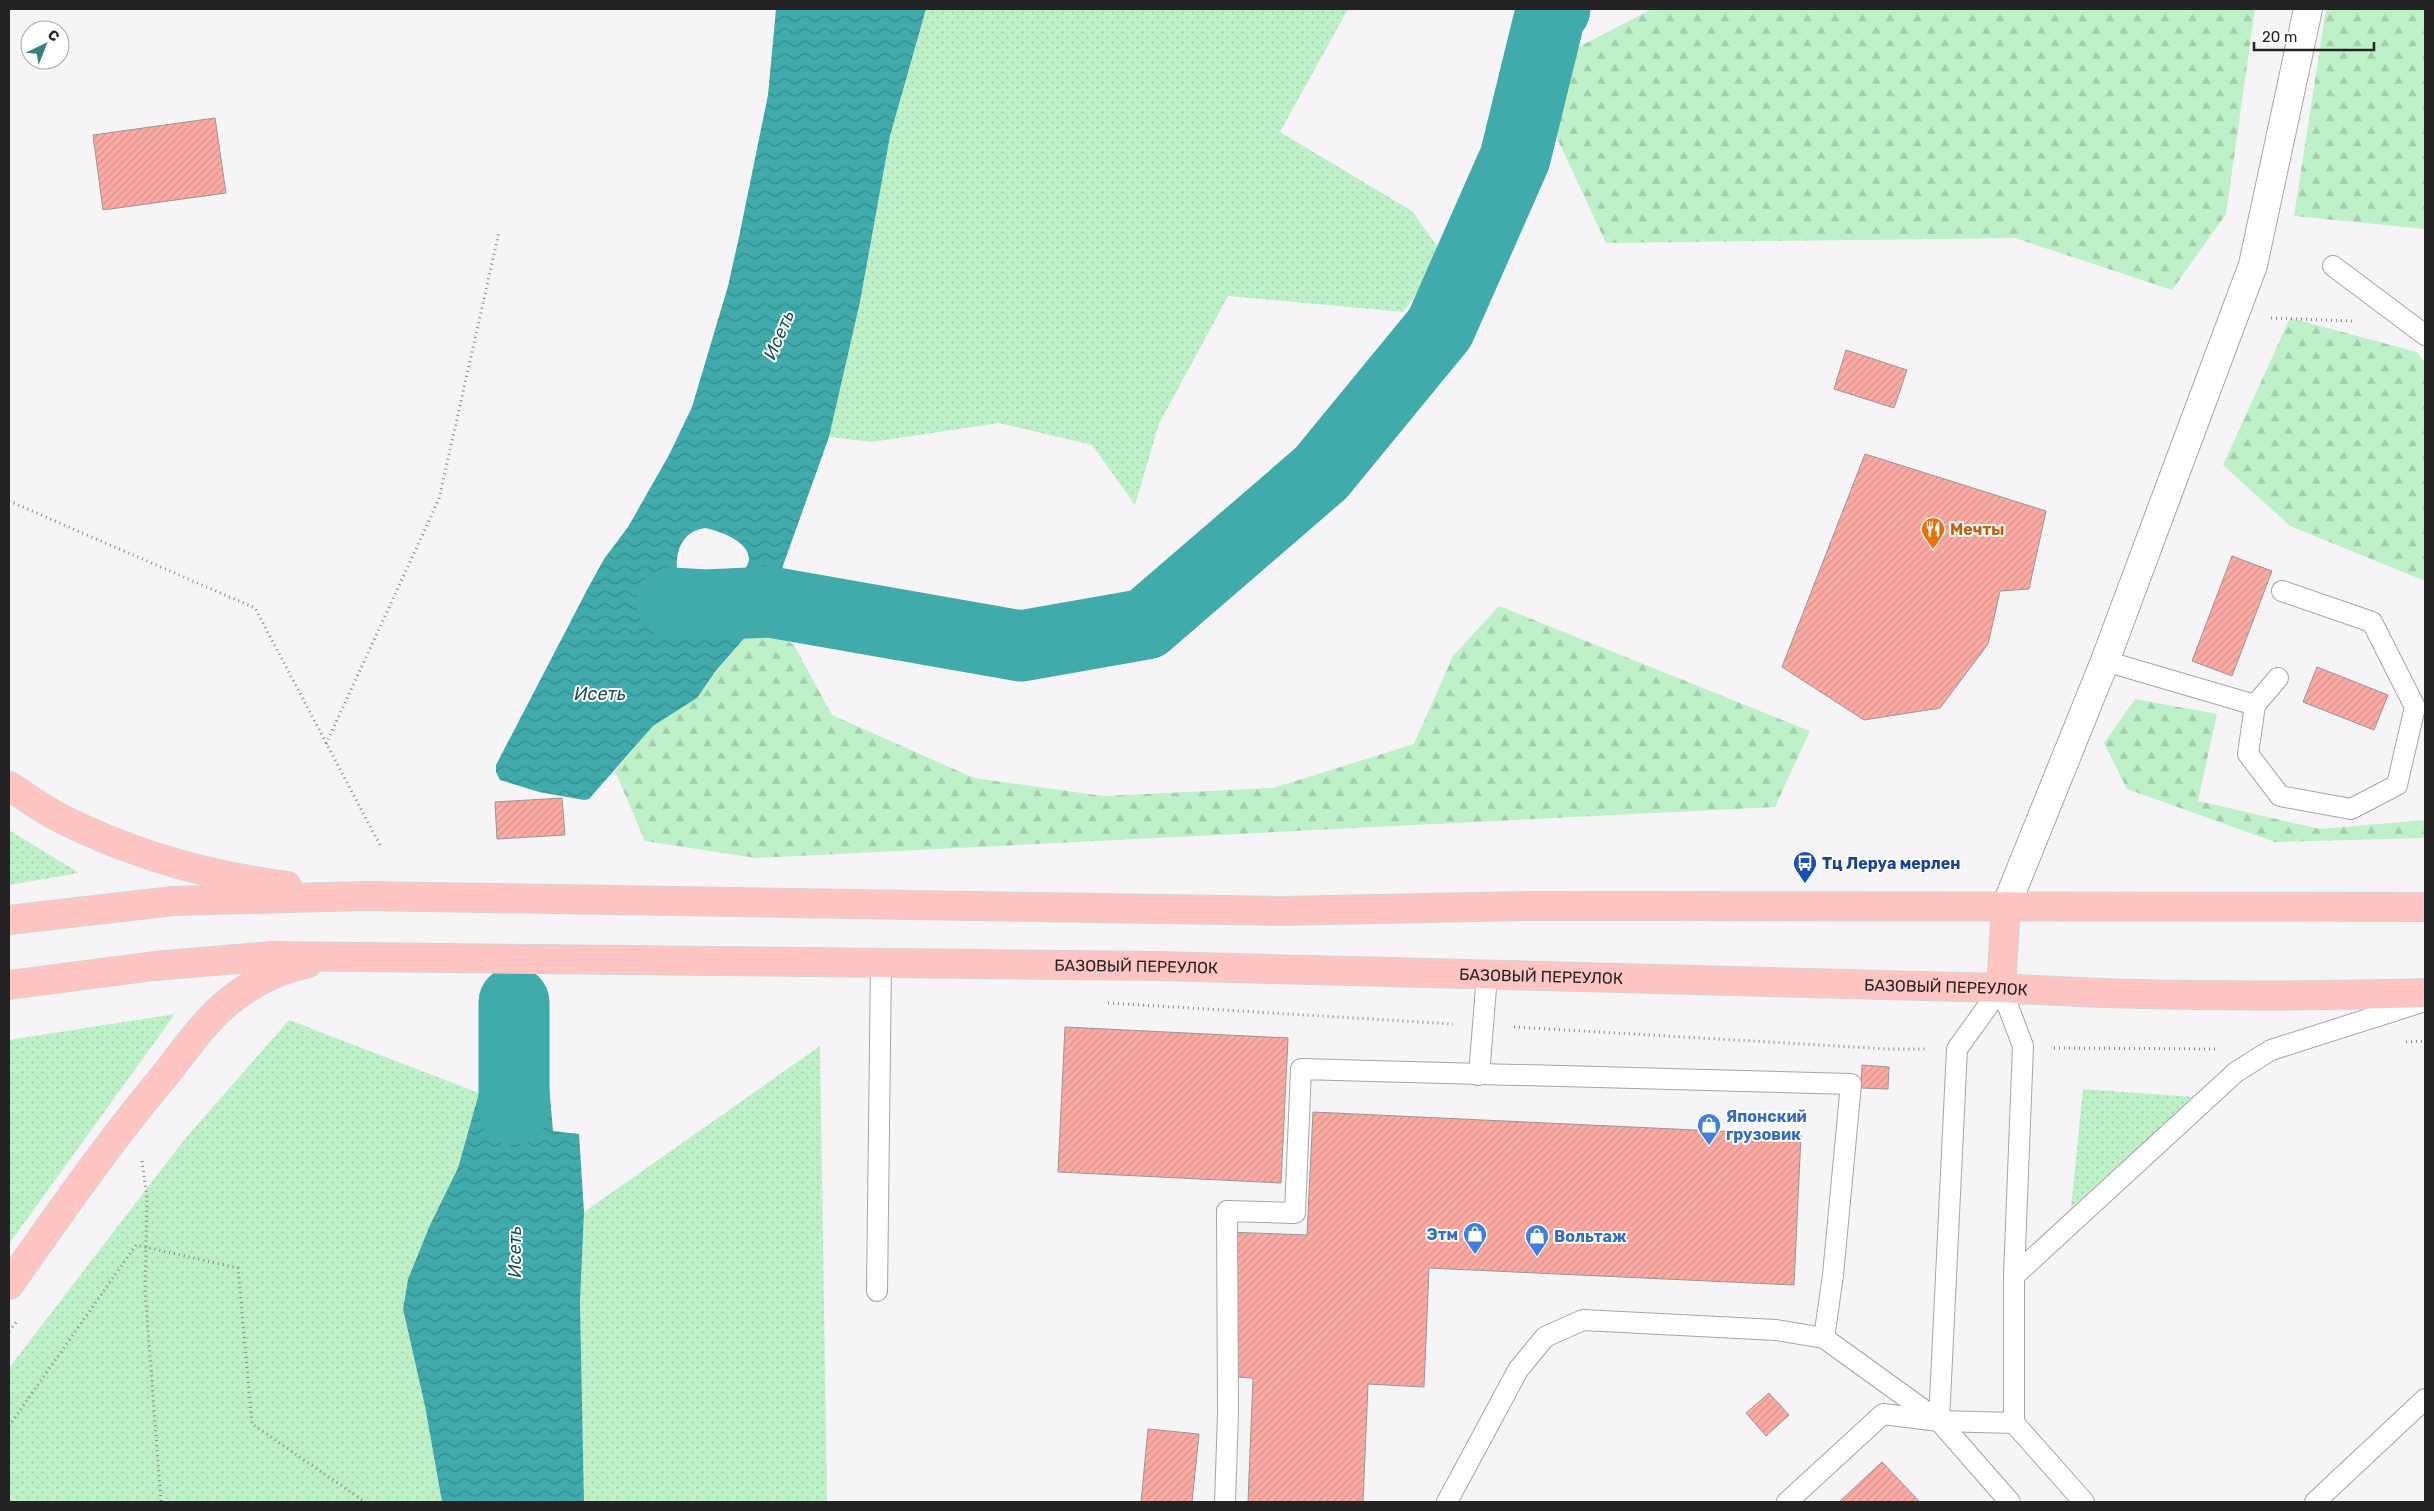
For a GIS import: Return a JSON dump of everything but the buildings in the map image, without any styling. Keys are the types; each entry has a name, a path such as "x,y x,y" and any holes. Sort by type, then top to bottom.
{"main road":[{"path":"9,786 62,820 146,856 208,872 280,885 365,896"},
{"path":"9,920 173,901 365,896 1281,911 1526,906 2425,907"},
{"path":"2001,988 2006,906"},
{"path":"9,986 154,966 272,956 337,956"},
{"path":"9,1286 130,1117 201,1031 226,1004 259,981 295,966 337,956"},
{"name":"БАЗОВЫЙ ПЕРЕУЛОК","path":"337,956 1159,966 2001,988 2069,992 2312,996 2425,993"}],"street":[{"path":"2006,906 2105,661 2253,265 2308,9"}],"lane":[{"path":"2333,266 2425,336"},
{"path":"2278,678 2255,705 2248,754 2280,796 2351,809 2397,785 2415,707 2372,622 2282,591"},
{"path":"2105,661 2255,705"},
{"path":"877,1291 881,963"},
{"path":"1479,1075 1487,975"},
{"path":"2001,988 2023,1046 2014,1276 2014,1423 2084,1502"},
{"path":"1939,1421 1957,1050 2001,988"},
{"path":"2014,1276 2236,1072 2271,1050 2425,1001"},
{"path":"1225,1502 1228,1414 1227,1211 1295,1213 1301,1069 1851,1084 1833,1275 1824,1338"},
{"path":"1447,1502 1518,1370 1545,1337 1583,1320 1776,1330 1824,1338 1939,1421 2010,1502"},
{"path":"2316,1502 2425,1398"},
{"path":"1787,1502 1883,1414 1939,1421 2014,1423"}],"path":[{"path":"326,744 439,499 500,232"},
{"path":"2262,318 2409,323"},
{"path":"9,501 255,608 381,847"},
{"path":"1098,1002 1878,1049 1957,1050"},
{"path":"2396,1043 2425,1041"},
{"path":"2023,1046 2271,1050"},
{"path":"142,1156 147,1198 145,1290 161,1502"},
{"path":"9,1426 136,1245 238,1268 252,1424 365,1502"},
{"path":"9,1331 23,1314"}],"green space":[{"path":"926,9 1348,9 1280,132 1412,211 1444,256 1403,312 1228,296 1159,424 1135,505 1092,445 999,423 872,442 829,437 860,302 890,136"},
{"path":"1652,9 2255,9 2226,214 2172,290 2015,238 1606,243 1556,136 1571,51"},
{"path":"2326,9 2425,9 2425,229 2294,216"},
{"path":"2290,318 2417,352 2425,363 2425,581 2290,526 2223,465"},
{"path":"1499,606 1810,731 1775,807 756,858 645,841 615,771 653,726 697,698 715,673 759,621 794,645 832,715 974,778 1103,796 1273,788 1414,744 1453,656"},
{"path":"2135,699 2217,714 2198,801 2320,829 2425,820 2425,838 2275,842 2127,789 2104,743"},
{"path":"9,830 79,873 9,885"},
{"path":"175,1014 9,1244 9,1040"},
{"path":"289,1020 479,1093 458,1168 430,1225 408,1279 403,1309 425,1406 442,1502 9,1502 9,1368 184,1140"},
{"path":"820,1046 827,1502 584,1502 580,1302 584,1212"},
{"path":"2083,1089 2195,1097 2071,1208"}],"water":[{"path":"776,9 926,9 890,136 860,302 829,437 770,602 759,621 715,672 697,698 653,726 589,799 584,800 539,792 500,780 496,772 496,765 587,590 604,559 628,527 669,455 692,407 728,286 768,95","holes":["706,528 720,532 742,544 749,560 745,569 736,578 715,590 693,595 681,588 678,579 677,559 679,550 688,535 696,530"]},
{"path":"514,1010 544,1028 553,1131 579,1134 584,1212 580,1302 584,1502 442,1502 425,1406 403,1309 408,1279 430,1225 458,1168 479,1093 490,1029"}],"waterway":[{"path":"672,603 705,605 770,602 1021,646 1146,624 1321,473 1440,328 1515,158 1551,11 1555,9"},
{"name":"Исеть","path":"514,1002 514,1109"}],"place":[{"name":"Мечты","path":"1933,550"},
{"name":"Тц Леруа мерлен","path":"1805,884"},
{"name":"Японский грузовик","path":"1709,1146"},
{"name":"Этм","path":"1475,1255"},
{"name":"Вольтаж","path":"1537,1257"}]}
